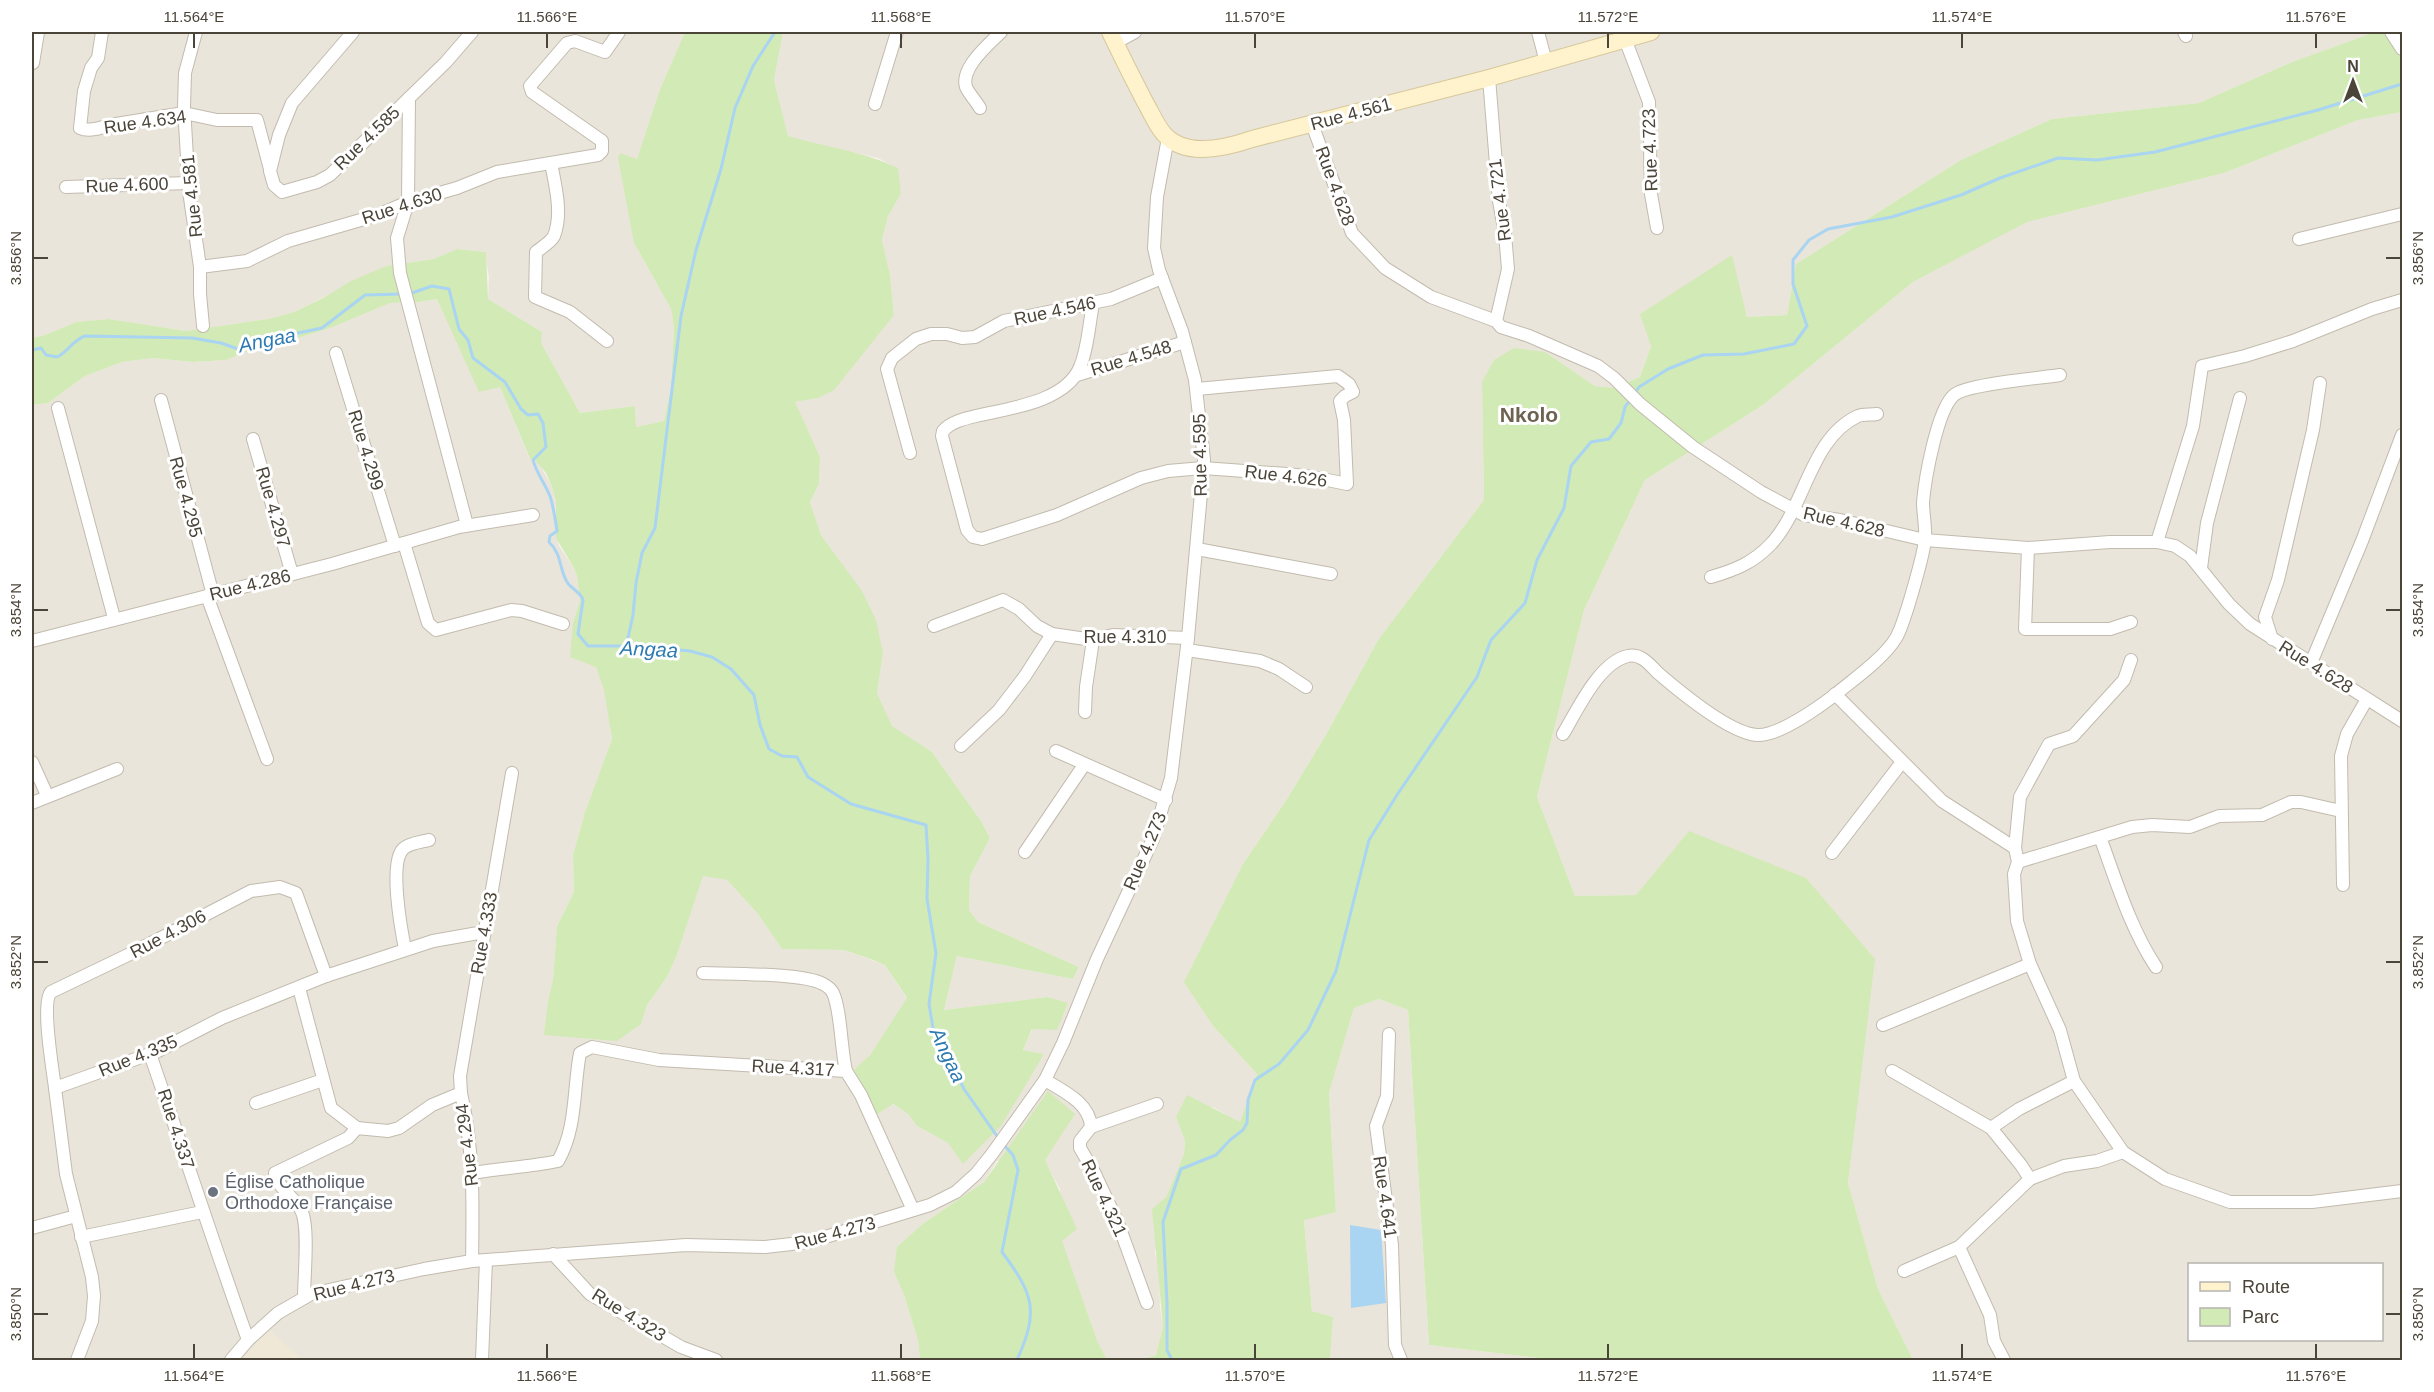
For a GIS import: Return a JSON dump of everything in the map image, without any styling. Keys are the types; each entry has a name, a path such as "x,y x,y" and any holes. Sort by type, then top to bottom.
{"main road":[{"name":"Rue 4.561","path":"1168,138 1190,146 1226,148 1252,139 1490,78 1652,32"},
{"path":"1113,37 1158,126 1168,138"}],"street":[{"path":"33,63 38,32"},
{"name":"Rue 4.634","path":"102,32 98,58 91,68 84,91 80,128 84,130 102,128 184,113 217,120 257,120 270,171"},
{"name":"Rue 4.581","path":"196,32 185,73 184,113 188,183 200,267 203,326"},
{"path":"270,171 279,135 294,100 353,32"},
{"name":"Rue 4.585","path":"270,171 274,185 282,192 317,182 339,166 446,62 472,32"},
{"name":"Rue 4.630","path":"200,267 247,261 288,241 378,215 408,202 457,188 508,169 598,155 603,147 602,141 532,92 530,86 567,43 575,41 605,52 619,32"},
{"path":"875,104 897,32"},
{"path":"980,108 966,87 966,75 972,64 1001,32"},
{"path":"1113,37 1135,32"},
{"path":"1538,32 1546,62"},
{"path":"2391,32 2403,49"},
{"name":"Rue 4.723","path":"1624,39 1649,102 1651,194 1657,228"},
{"name":"Rue 4.721","path":"1490,78 1499,201 1508,269 1496,321"},
{"path":"409,98 408,202 397,238 400,273 467,525"},
{"name":"Rue 4.628","path":"1312,124 1352,233 1385,268 1431,297 1496,321 1501,327 1529,336 1598,366 1693,447 1794,511 1925,540 2028,548 2157,542 2175,546 2190,556 2243,617 2272,639 2403,721"},
{"name":"Rue 4.595","path":"1168,138 1157,197 1154,228 1156,260 1185,342 1197,389 1202,427 1203,468 1188,644 1171,778"},
{"path":"551,163 557,194 557,218 553,238 536,252 535,297 570,312 607,341"},
{"name":"Rue 4.600","path":"66,187 188,183"},
{"path":"2299,239 2403,214"},
{"name":"Rue 4.546","path":"910,453 888,376 887,364 891,358 916,339 931,334 947,334 962,338 975,337 1004,321 1093,304 1128,294 1162,278"},
{"path":"2157,542 2187,451 2197,405 2202,366 2293,341 2372,309 2403,300"},
{"path":"1077,375 1082,364 1093,304"},
{"name":"Rue 4.548","path":"972,537 967,530 942,436 943,431 958,422 976,416 1034,403 1069,383 1077,375 1185,342"},
{"name":"Rue 4.299","path":"336,353 399,545 428,623 436,630 512,610 563,624"},
{"path":"1563,734 1599,676 1628,656 1635,656 1646,661 1710,713 1744,733 1758,735 1778,730 1809,713 1886,650 1901,627 1925,540 1924,493 1931,453 1949,401 1962,390 2060,375"},
{"name":"Rue 4.626","path":"972,537 982,538 1057,515 1151,475 1203,468 1313,477 1347,484 1344,420 1340,401 1353,392 1349,384 1338,376 1197,389"},
{"path":"2272,639 2265,616 2278,580 2313,430 2320,383"},
{"path":"2201,568 2207,523 2241,398"},
{"name":"Rue 4.295","path":"161,400 210,595 267,759"},
{"path":"58,408 114,618"},
{"path":"1711,577 1741,568 1772,544 1794,511 1810,472 1835,433 1859,416 1876,414"},
{"path":"2311,663 2403,435"},
{"name":"Rue 4.297","path":"254,439 292,574"},
{"name":"Rue 4.286","path":"32,641 114,618 292,574 467,525 533,515"},
{"path":"2028,548 2025,629 2110,629 2131,622"},
{"path":"1197,549 1331,574"},
{"name":"Rue 4.310","path":"934,626 1003,600 1019,609 1037,626 1052,634 1093,640 1113,635 1188,644 1260,661 1279,669 1306,687"},
{"path":"961,746 999,710 1025,676 1052,634"},
{"path":"1085,712 1093,640"},
{"path":"2131,660 2124,680 2073,736 2049,744 2020,797 2015,848 2018,862 2014,874 2017,921 2030,964 2060,1030 2074,1081 2123,1152 2165,1179 2230,1202 2312,1202 2403,1191"},
{"path":"1835,694 1942,801 2015,848"},
{"path":"2343,885 2341,756 2347,734 2367,699"},
{"path":"1056,751 1166,800"},
{"path":"32,762 47,795"},
{"path":"1832,853 1902,762"},
{"path":"1025,852 1084,765"},
{"path":"32,803 47,795 117,769"},
{"name":"Rue 4.333","path":"461,1093 460,1076 512,772"},
{"name":"Rue 4.273","path":"231,1360 248,1340 278,1313 311,1294 424,1269 472,1261 686,1245 765,1247 794,1245 930,1205 956,1192 976,1174 1019,1119 1045,1080 1063,1043 1097,959 1153,839 1171,778"},
{"path":"2018,862 2132,827 2152,825 2190,827 2219,816 2262,815 2290,802 2341,812"},
{"path":"2100,837 2129,913 2156,967"},
{"path":"405,949 399,915 399,855 405,846 429,840"},
{"name":"Rue 4.306","path":"55,1088 46,1013 46,1001 51,992 251,891 280,887 296,893 326,976"},
{"name":"Rue 4.335","path":"55,1088 150,1054 222,1018 326,976 433,941 484,932"},
{"path":"1883,1025 2030,964"},
{"path":"703,973 800,978 822,983 828,987 835,1001 846,1071"},
{"path":"298,988 332,1108 357,1128 348,1138 275,1173 276,1179 301,1209 303,1216 304,1298"},
{"name":"Rue 4.641","path":"1389,1034 1387,1096 1376,1126 1392,1245 1395,1345 1401,1360"},
{"name":"Rue 4.317","path":"473,1173 511,1167 532,1167 558,1161 566,1148 571,1130 580,1053 586,1049 605,1049 659,1060 846,1071 866,1104 913,1210"},
{"name":"Rue 4.337","path":"150,1054 202,1212 214,1240 248,1340"},
{"path":"1892,1071 1991,1128 2030,1179"},
{"path":"256,1103 323,1080"},
{"path":"1045,1080 1082,1105 1091,1127 1157,1104"},
{"path":"1991,1128 2019,1109 2074,1081"},
{"path":"55,1088 66,1174 92,1277 94,1310 77,1360"},
{"name":"Rue 4.294","path":"357,1128 388,1131 399,1128 432,1105 461,1093 470,1140 473,1173 472,1261"},
{"name":"Rue 4.321","path":"1091,1127 1080,1141 1080,1148 1118,1222 1147,1303"},
{"path":"1904,1271 1959,1247 2030,1179 2064,1166 2097,1161 2123,1152"},
{"path":"81,1237 202,1212"},
{"path":"32,1228 76,1215"},
{"path":"1959,1247 1990,1315 1994,1341 2004,1360"},
{"name":"Rue 4.323","path":"553,1254 590,1293 681,1347 716,1360"},
{"path":"482,1360 486,1260"}],"shaded area":[{"path":"32,32 685,32 660,89 637,159 634,243 671,309 674,328 671,388 664,421 636,427 635,406 580,413 540,343 542,332 488,299 489,277 485,252 457,249 434,259 386,266 294,312 268,319 186,331 109,319 76,322 32,338"},
{"path":"783,32 2375,32 2292,62 2199,103 2052,119 1961,160 1796,264 1787,315 1747,317 1731,256 1651,346 1640,377 1614,388 1595,386 1545,352 1482,382 1484,500 1378,640 1327,733 1287,799 1243,864 1214,1027 1257,1074 1240,1123 1213,1107 1176,1117 1185,1141 1184,1154 1166,1197 1155,1253 1159,1267 1163,1326 1156,1355 1139,1360 1107,1360 1097,1340 1061,1240 1060,1189 1044,1160 997,1161 984,1182 924,1223 894,1272 918,1340 920,1360 32,1360 32,405 48,403 85,376 122,362 153,358 193,362 225,360 270,342 301,337 333,327 390,303 437,299 449,323 500,387 529,458 539,464 551,484 556,501 555,529 559,546 577,576 580,600 573,623 605,690 612,739 585,812 573,855 574,892 557,926 553,979 548,1001 641,1024 647,1005 667,977 677,955 703,875 727,880 758,914 782,949 844,950 885,965 907,999 870,1055 854,1071 876,1115 892,1104 908,1114 917,1126 948,1143 1043,1054 1023,1050 1047,997 944,1010 957,956 1073,979 1079,967 978,922 969,910 970,876 990,838 981,821 932,752 892,727 877,693 883,653 840,561 821,535 810,502 819,484 820,457 794,402 818,398 894,315 890,275 882,240 888,216 901,194 897,168 878,158 788,137 774,80"},
{"path":"2402,112 2402,1360 1913,1360 1878,1289 1848,1183 1858,1089 1636,895 1575,896 1537,797 1584,610 1645,480 1763,405 1913,282 2026,222 2224,173 2358,120"},
{"path":"1379,999 1408,1010 1429,1345 1539,1358 1540,1360 1330,1360 1333,1317 1312,1311 1304,1219 1336,1212 1329,1093 1354,1008"},
{"path":"270,1330 302,1360 241,1360"}],"green space":[{"path":"685,32 783,32 774,80 788,136 858,153 898,168 901,194 888,216 882,240 890,275 894,315 834,390 818,398 795,402 820,457 819,484 810,502 821,535 862,591 876,620 883,653 877,693 892,726 932,752 981,821 990,838 970,876 969,910 978,922 1079,967 1073,979 957,956 944,1010 1047,997 1068,1003 1057,1030 1032,1029 1023,1050 1044,1054 1001,1126 963,1164 948,1143 917,1126 908,1114 893,1104 876,1115 854,1070 870,1055 907,998 885,965 844,950 782,949 758,914 727,880 703,876 677,955 667,977 647,1005 641,1024 617,1041 544,1035 553,979 557,926 574,892 573,855 585,812 612,739 604,690 596,667 570,657 573,623 580,600 574,568 556,538 556,501 551,484 546,473 534,459 530,459 500,387 479,392 437,299 390,303 333,327 301,337 270,342 226,360 193,362 153,358 122,362 85,376 48,403 32,405 32,338 76,322 109,319 186,331 268,319 294,312 351,281 386,266 434,259 457,249 486,252 488,299 542,332 541,343 580,413 635,406 636,427 664,421 671,388 674,328 671,309 634,243 618,158 620,153 637,159 660,89"},
{"path":"2375,32 2402,32 2402,112 2358,120 2224,173 2027,222 1913,282 1763,405 1645,480 1584,610 1537,797 1575,896 1636,895 1689,831 1806,878 1875,959 1848,1183 1878,1289 1913,1360 1540,1360 1539,1358 1429,1345 1408,1010 1379,999 1354,1008 1329,1093 1336,1212 1304,1220 1312,1311 1333,1317 1330,1360 1139,1360 1156,1355 1163,1326 1152,1209 1166,1197 1184,1154 1185,1141 1176,1117 1187,1095 1240,1122 1257,1074 1214,1027 1184,982 1243,864 1287,799 1327,733 1378,640 1484,500 1482,382 1494,360 1514,348 1545,352 1595,386 1614,388 1640,377 1651,346 1640,314 1732,255 1747,317 1787,315 1796,264 1961,160 2052,119 2199,103 2292,62"},
{"path":"1048,1091 1075,1114 1045,1160 1077,1229 1062,1241 1097,1340 1107,1360 920,1360 918,1340 894,1272 897,1247 924,1223 984,1182"}],"water":[{"path":"1350,1225 1381,1230 1386,1303 1351,1308"}],"waterway":[{"path":"626,647 642,553 655,528 681,316 696,250 721,169 735,108 753,66 775,32"},
{"path":"1635,393 1639,387 1668,369 1703,355 1744,354 1794,344 1807,326 1793,284 1793,260 1809,240 1828,229 1892,217 1961,195 2000,178 2058,158 2097,160 2155,152 2318,110 2402,84"},
{"name":"Angaa","path":"409,294 432,286 449,289 459,329 468,340 473,358 505,382 521,409 528,415 538,414 543,423 546,447 533,460 554,511 557,531 550,536 549,542 556,551 567,582 583,600 578,634 588,646 636,646 690,651 712,657 731,669 754,695 760,725 769,749 782,756 797,757 808,777 851,804 926,825 927,899 936,953 929,1004 933,1028 964,1089 999,1139"},
{"name":"Angaa","path":"32,350 41,348 46,355 57,357 85,336 192,338 221,343 238,349 250,343 322,328 365,295 402,294"},
{"path":"1172,1360 1167,1350 1163,1222 1181,1169 1216,1155 1243,1130 1247,1123 1248,1100 1255,1080 1279,1064 1308,1030 1336,971 1369,840 1477,677 1491,640 1525,603 1537,560 1564,508 1571,466 1591,442 1609,439 1621,423 1625,407 1630,400"},
{"name":"Angaa","path":"1003,1144 1013,1155 1018,1170 1002,1252 1021,1280 1030,1304 1028,1328 1017,1360"}],"place":[{"name":"Église Catholique Orthodoxe Française","path":"213,1192"}],"district":[{"name":"Nkolo","path":"1529,414"}]}
